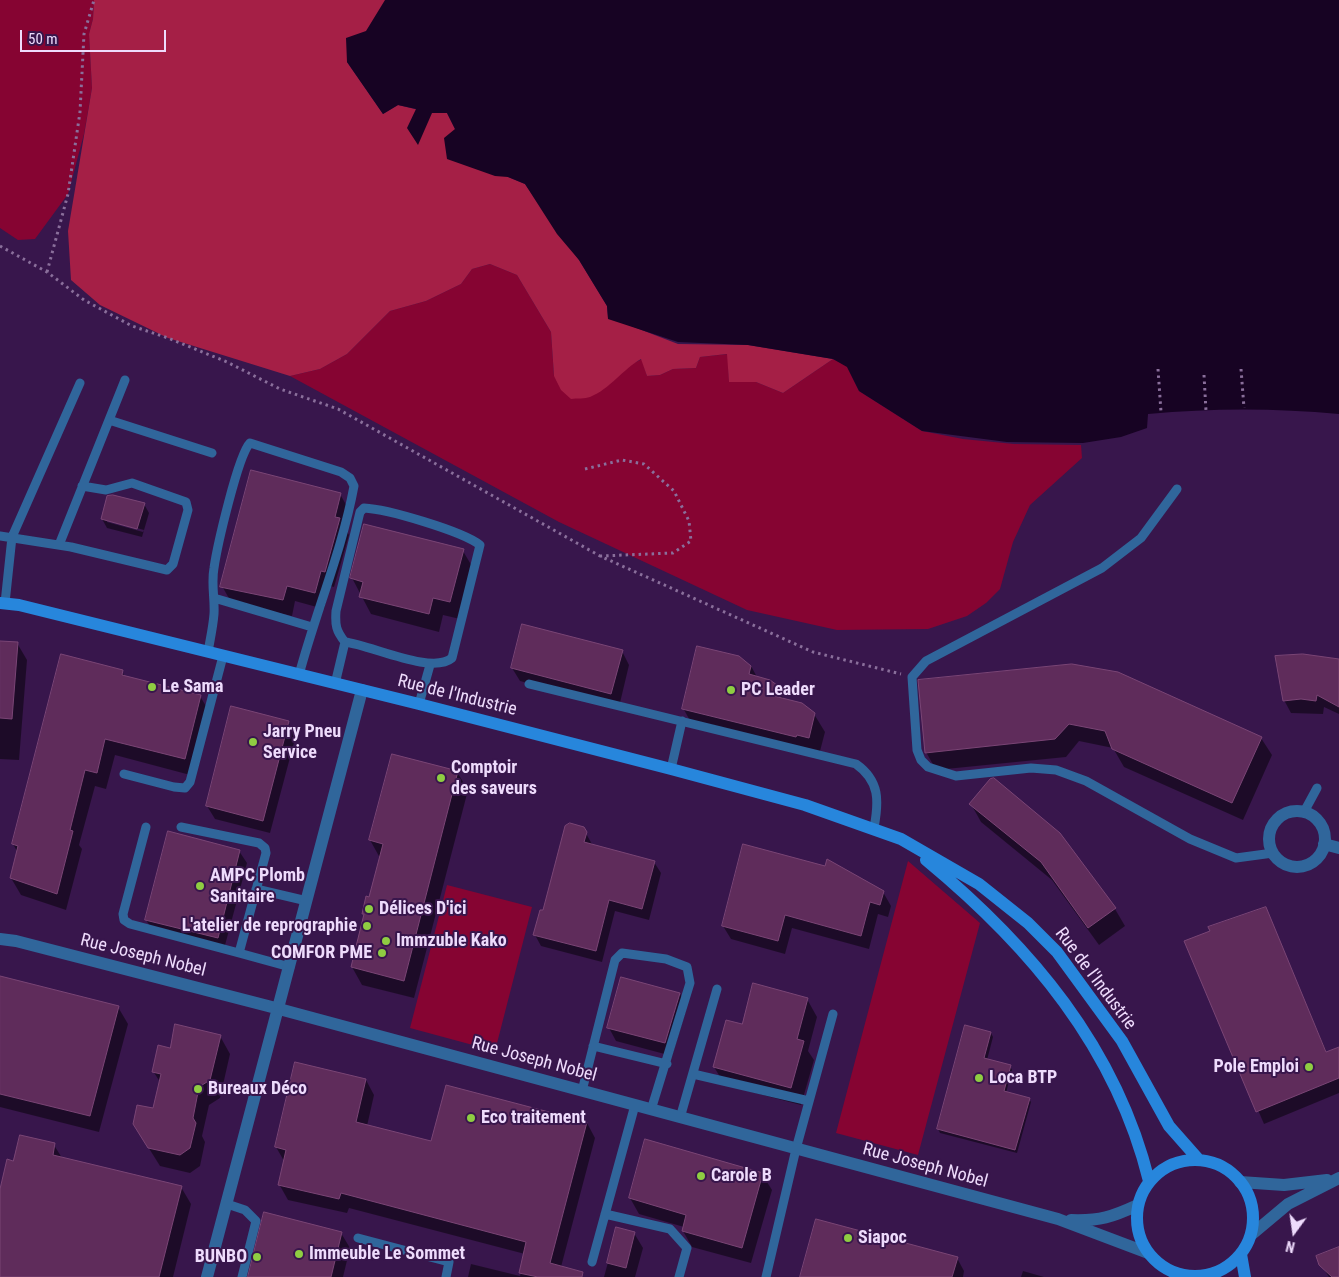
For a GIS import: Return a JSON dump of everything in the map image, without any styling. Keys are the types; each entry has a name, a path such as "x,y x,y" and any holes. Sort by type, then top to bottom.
{"main road":[{"name":"Rue de l'Industrie","path":"2,603 419,704 671,769 805,805 901,839 979,884 1028,923 1057,952 1122,1041 1169,1126 1199,1160"},
{"name":"Rue de l'Industrie","path":"901,839 969,895 1018,944 1049,980 1097,1050 1125,1104 1149,1181"},
{"path":"1199,1160 1222,1167 1240,1182 1252,1204 1254,1220 1251,1236 1241,1254 1228,1266 1216,1273 1190,1277 1165,1269 1148,1253 1140,1239 1137,1226 1138,1205 1149,1181 1161,1170 1175,1163 1199,1160"},
{"path":"1241,1254 1245,1277"}],"street":[{"path":"207,1277 362,690"},
{"path":"1304,812 1311,815 1322,828 1324,844 1315,860 1299,866 1281,862 1273,853 1269,837 1275,822 1288,813 1304,812"},
{"path":"1324,844 1339,848"},
{"name":"Rue Joseph Nobel","path":"0,939 16,941 279,1010 1058,1219 1148,1253"},
{"path":"1240,1182 1292,1185 1339,1178"},
{"path":"1251,1236 1288,1204 1339,1178"},
{"name":"Rue Joseph Nobel","path":"1058,1219 1096,1221 1138,1205"}],"lane":[{"path":"59,545 125,380"},
{"path":"2,603 12,537 80,383"},
{"path":"109,420 212,453"},
{"path":"208,652 214,614 212,587 214,568 240,465 246,446 250,443 341,472 350,478 354,486 326,594 312,627 299,675"},
{"path":"0,536 59,545 159,570 167,570 173,564 188,510 186,502 132,482 106,490 82,486"},
{"path":"1177,488 1141,538 1102,568 926,661 912,677 917,750 921,760 936,771 956,776 1031,768 1056,770 1086,781 1190,839 1236,858 1273,853"},
{"path":"364,508 372,508 469,537 480,545 452,658 446,663 430,665 345,642 335,626 336,612 360,512 364,508"},
{"path":"214,598 312,627"},
{"path":"335,684 345,642"},
{"path":"124,774 185,788 190,782 223,656"},
{"path":"419,704 430,665"},
{"path":"529,684 856,764 866,771 874,782 878,795 874,828"},
{"path":"671,769 682,721"},
{"path":"1304,812 1317,788"},
{"path":"146,827 123,914 124,920 130,924 290,967"},
{"path":"181,827 260,844 265,848 266,853 239,953"},
{"path":"256,889 307,901"},
{"path":"582,1091 616,960 622,954 646,954 666,959 687,967 690,983 651,1110"},
{"path":"680,1118 717,989"},
{"path":"766,1277 796,1149 833,1014"},
{"path":"593,1046 666,1064"},
{"path":"693,1074 809,1101"},
{"path":"592,1262 635,1106"},
{"path":"227,1204 245,1210 256,1220 242,1277"},
{"path":"605,1214 670,1229 687,1248 680,1277"},
{"path":"358,1238 449,1262 446,1277"}],"path":[{"path":"46,272 68,194 80,112 84,34 94,0"},
{"path":"0,246 46,272 84,300 132,326 168,338 227,362 280,390 338,409 600,556 813,652 912,677"},
{"path":"1158,369 1161,412"},
{"path":"1241,369 1244,408"},
{"path":"1204,375 1206,411"},
{"path":"585,469 622,460 644,464 674,491 689,521 691,541 673,553 600,556"}],"shaded area":[{"path":"0,0 94,0 93,19 89,34 92,88 84,134 68,194 35,239 18,240 0,228"},
{"path":"94,0 385,0 385,4 347,62 383,114 398,105 432,113 447,113 455,129 508,177 525,184 579,260 607,306 608,317 678,344 748,345 833,359 783,393 756,382 729,382 727,354 700,357 696,368 673,369 660,375 647,376 641,359 597,393 588,398 571,399 561,390 554,376 551,332 517,275 490,264 472,269 461,284 426,301 390,311 347,354 320,369 290,376 168,338 100,305 71,280 68,231 92,88 89,34 93,19"},
{"path":"385,0 1339,0 1339,414 1244,409 1148,414 1147,428 1121,437 1083,443 1007,442 922,431 859,391 847,367 833,359 748,345 678,342 608,319 607,306 579,260 557,234 525,184 508,177 495,176 447,159 444,138 455,129 447,113 432,113 418,145 407,128 416,109 398,105 383,114 347,62 346,38 366,31"},
{"path":"490,264 517,275 551,332 554,376 612,382 628,366 642,359 647,376 660,375 673,369 696,368 700,357 728,354 729,382 756,382 783,393 833,359 847,366 859,391 922,431 963,439 1014,444 1081,445 1082,458 1030,505 1013,542 1000,589 986,603 967,616 928,629 837,630 747,610 559,522 290,376 320,369 347,354 390,311 426,301 461,284 472,269"},
{"path":"908,861 980,923 918,1155 836,1133"},
{"path":"447,885 532,907 495,1051 410,1028"}],"building":[{"path":"251,470 341,493 335,517 340,518 325,572 321,571 315,593 287,586 283,600 220,587"},
{"path":"113,495 145,503 137,529 101,519 107,496"},
{"path":"364,524 464,549 450,602 433,598 429,614 359,597 363,582 350,578"},
{"path":"522,624 623,650 611,694 511,668"},
{"path":"0,641 18,642 12,719 0,718"},
{"name":"PC Leader","path":"697,646 739,656 751,666 749,674 770,680 777,685 774,696 802,703 815,713 809,738 797,735 796,737 682,709"},
{"path":"61,654 123,670 122,675 201,695 185,759 105,739 97,773 85,770 70,830 73,831 57,894 10,878 18,846 12,844"},
{"path":"1303,654 1339,659 1339,707 1317,695 1316,701 1301,699 1283,701 1275,656"},
{"path":"1072,664 1118,672 1262,737 1232,803 1112,749 1105,731 1069,724 1055,739 925,753 918,680"},
{"path":"231,706 289,721 263,821 206,806"},
{"path":"392,754 458,771 404,981 351,967 364,914 362,914 366,896 369,897 383,844 369,840"},
{"path":"994,778 1060,833 1116,908 1088,928 1041,862 969,804 990,779"},
{"path":"570,823 584,827 587,832 584,842 655,861 642,909 609,900 596,951 533,935 540,910 543,910 565,826"},
{"name":"AMPC Plomb Sanitaire","path":"168,831 240,850 218,938 145,920"},
{"path":"743,844 825,866 827,859 884,891 880,905 870,902 861,936 785,915 778,941 722,926"},
{"path":"1266,907 1326,1052 1339,1047 1339,1078 1256,1112 1184,941 1210,931 1208,927"},
{"path":"0,976 119,1006 90,1116 0,1094"},
{"path":"621,977 680,993 665,1043 607,1028"},
{"path":"753,983 808,998 797,1039 804,1041 791,1088 713,1067 726,1020 742,1024"},
{"path":"175,1024 221,1035 210,1080 199,1087 193,1118 196,1123 190,1148 180,1155 148,1148 133,1124 137,1105 153,1108 161,1074 152,1072 158,1045 170,1048"},
{"name":"Loca BTP","path":"965,1025 991,1032 984,1058 1011,1065 1004,1091 1030,1098 1015,1150 937,1129"},
{"path":"295,1062 366,1079 356,1122 431,1141 446,1085 587,1122 550,1263 583,1272 582,1277 538,1277 519,1273 526,1242 341,1193 339,1199 278,1185 286,1150 275,1147"},
{"path":"20,1135 55,1143 53,1155 182,1186 159,1277 0,1277 0,1189 7,1159 13,1161"},
{"path":"645,1139 763,1173 742,1248 682,1231 686,1215 629,1198"},
{"name":"Immeuble Le Sommet","path":"264,1212 342,1232 331,1277 248,1277"},
{"name":"Siapoc","path":"816,1219 958,1257 952,1277 800,1277"},
{"path":"616,1227 635,1232 626,1268 607,1263"},
{"path":"1339,1247 1339,1277 1332,1277 1319,1265 1316,1256"}],"place":[{"name":"Le Sama","path":"152,687"},
{"name":"PC Leader","path":"731,690"},
{"name":"Jarry Pneu Service","path":"253,742"},
{"name":"Comptoir des saveurs","path":"441,778"},
{"name":"AMPC Plomb Sanitaire","path":"200,886"},
{"name":"Délices D'ici","path":"369,909"},
{"name":"L'atelier de reprographie","path":"367,926"},
{"name":"Immzuble Kako","path":"386,941"},
{"name":"COMFOR PME","path":"382,953"},
{"name":"Pole Emploi","path":"1309,1067"},
{"name":"Loca BTP","path":"979,1078"},
{"name":"Bureaux Déco","path":"198,1089"},
{"name":"Eco traitement","path":"471,1118"},
{"name":"Carole B","path":"701,1176"},
{"name":"Siapoc","path":"848,1238"},
{"name":"Immeuble Le Sommet","path":"299,1254"},
{"name":"BUNBO","path":"257,1257"}]}
